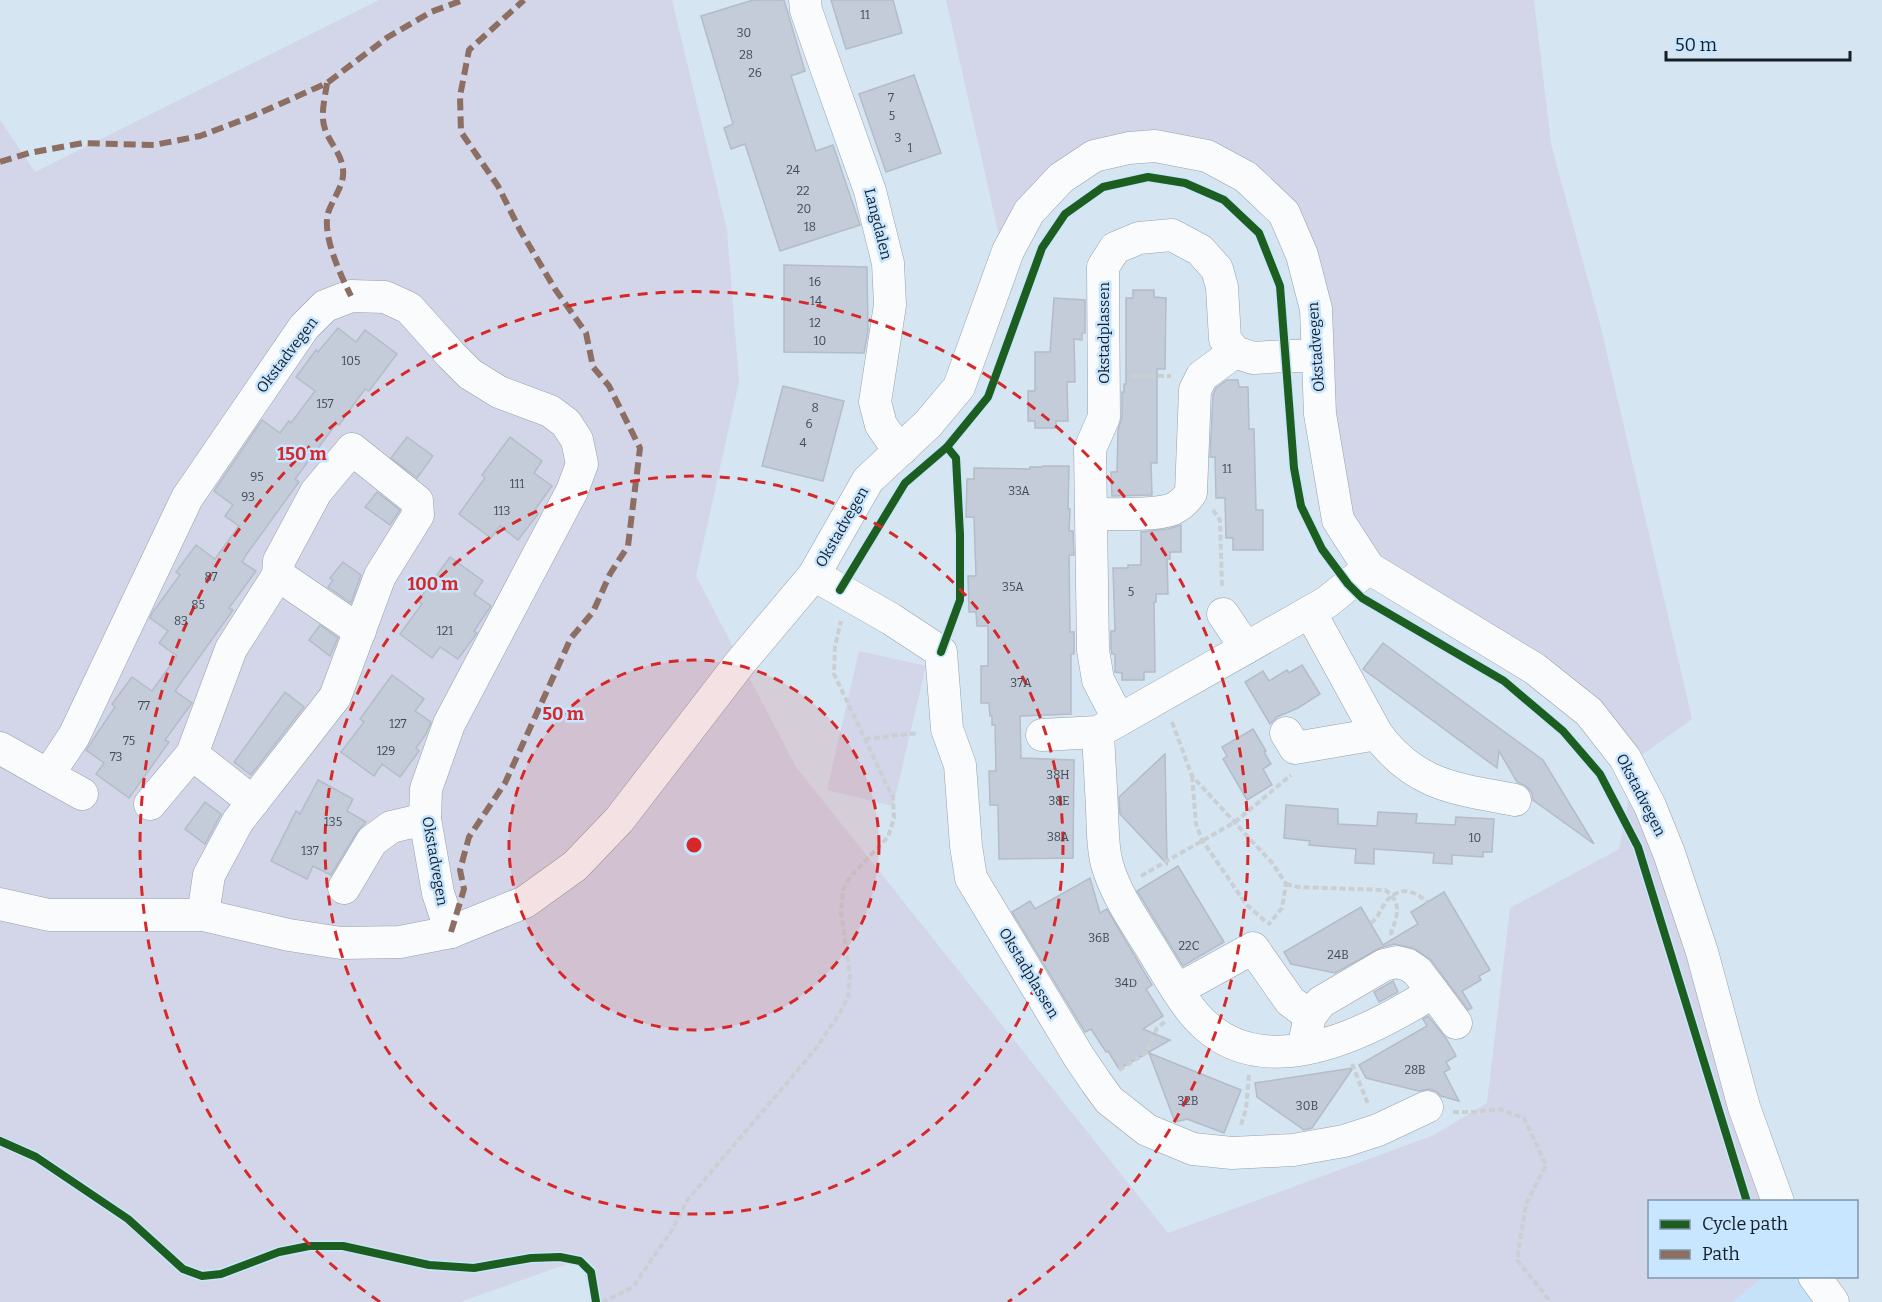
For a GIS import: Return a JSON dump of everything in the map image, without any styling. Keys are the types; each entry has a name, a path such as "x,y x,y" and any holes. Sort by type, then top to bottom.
{"street":[{"name":"Langdalen","path":"805,0 817,42 870,191 888,263 890,305 875,402 881,424 892,442 902,449"},
{"name":"Okstadvegen","path":"0,904 50,915 203,915 289,935 340,942 400,942 451,932 525,902 575,866 620,820 740,663 827,583 868,480 928,424 959,387 1008,251 1029,212 1061,178 1094,156 1129,148 1155,146 1207,156 1246,177 1284,213 1302,255 1316,309 1320,414 1338,520 1369,568 1535,669 1589,712 1625,758 1650,806 1669,853 1702,952 1744,1107 1777,1200"},
{"name":"Okstadplassen","path":"1235,352 1225,339 1222,287 1217,269 1200,250 1172,235 1139,238 1115,248 1103,267 1104,417 1090,449 1093,650 1109,726 1103,842 1107,864 1117,891 1177,990 1206,1026 1233,1044 1252,1049 1275,1051 1303,1049 1343,1040 1411,1006 1433,992"},
{"name":"Okstadvegen","path":"48,775 74,735 187,498 304,327 325,306 351,296 385,297 409,308 470,375 500,392 550,411 566,423 577,440 582,464 572,491 449,724 426,789 425,819 438,893 451,932"},
{"path":"1092,514 1150,513 1172,509 1186,501 1191,493 1195,390 1202,376 1235,352 1253,358 1317,356"},
{"path":"150,804 192,754 231,649 278,575 279,561 316,492 352,449 417,501 417,515 380,576 335,697 238,821 210,875 203,915"},
{"path":"1042,735 1109,726 1327,602 1369,568"},
{"path":"278,575 360,631"},
{"name":"Okstadplassen","path":"827,583 891,619 941,652 947,729 960,765 966,846 971,878 1079,1057 1109,1100 1147,1130 1194,1149 1232,1153 1333,1151 1427,1107"},
{"path":"1310,612 1377,734 1389,749 1417,772 1435,783 1515,800"},
{"path":"1223,614 1246,648"},
{"path":"1292,751 1377,734"},
{"path":"0,748 82,794"},
{"path":"192,754 253,802"},
{"path":"344,888 372,841 391,827 425,819"},
{"path":"1177,990 1261,936 1290,1001 1310,1016"},
{"path":"1303,1049 1310,1016 1321,1002 1384,965 1397,962 1417,971 1456,1023"},
{"path":"1815,1278 1833,1302"}],"path":[{"path":"1104,376 1202,376"},
{"path":"1191,493 1213,509 1220,520 1223,614"},
{"path":"602,1302 633,1287 672,1230 688,1199 814,1051 848,998 850,975 841,913 843,890 850,877 888,837 894,818 893,798 834,675 835,646 842,618 827,583"},
{"path":"1162,696 1192,776 1196,824 1202,840 1246,904 1261,936 1282,908 1286,884 1273,864 1192,776"},
{"path":"865,739 947,729"},
{"path":"1117,891 1234,822 1292,751"},
{"path":"1286,884 1298,887 1385,890 1393,895 1398,912 1391,933 1400,949 1397,962"},
{"path":"1371,923 1376,920 1393,895 1405,891 1417,892 1427,902"},
{"path":"1118,1070 1146,1053 1153,1036"},
{"path":"1343,1040 1378,1130"},
{"path":"1232,1153 1246,1109 1252,1049"},
{"path":"1427,1107 1446,1112 1499,1109 1524,1118 1546,1165 1526,1204 1517,1260 1551,1302"},
{"path":"595,1291 596,1302"}],"shaded area":[{"path":"379,0 672,0 727,230 739,382 696,576 796,767 1168,1233 1434,1135 1487,1103 1510,908 1619,849 1637,758 1374,578 1336,494 1295,219 1158,143 1088,166 1002,249 946,0 1534,0 1551,144 1601,328 1692,719 1638,758 1771,1200 1648,1200 1648,1278 1762,1278 1732,1302 592,1302 581,1259 460,1302 0,1302 0,120 35,172"},
{"path":"859,651 926,666 893,806 827,790"},
{"path":"1761,1278 1807,1278 1819,1302 1732,1302"}],"building":[{"path":"753,0 784,0 805,71 791,76 816,151 833,145 860,225 780,251 745,144 731,149 724,128 733,124 701,16"},
{"path":"831,0 893,0 902,33 846,49"},
{"path":"914,75 941,153 886,172 859,94"},
{"path":"784,265 867,267 868,331 864,353 784,352"},
{"path":"1133,290 1154,290 1154,297 1166,298 1165,369 1157,369 1157,463 1151,463 1152,495 1112,496 1111,472 1117,472 1118,430 1122,417 1122,392 1126,384 1126,298 1133,298"},
{"path":"1054,298 1085,300 1085,333 1082,333 1082,340 1074,339 1075,382 1067,382 1068,421 1056,421 1056,428 1035,428 1035,421 1028,421 1028,391 1035,391 1035,352 1050,352"},
{"path":"338,328 356,342 365,330 397,354 369,391 365,389 339,425 336,424 295,479 299,482 246,555 242,562 256,571 229,608 233,610 175,691 192,703 165,740 169,742 129,798 96,774 104,763 86,750 115,707 112,704 132,677 152,691 177,656 159,643 168,631 150,618 152,613 180,575 176,572 196,545 215,559 239,526 225,516 233,505 214,491 262,420 280,433 289,421 291,423 315,391 296,377 316,350 318,352"},
{"path":"1227,380 1238,380 1239,387 1248,387 1249,429 1254,429 1256,510 1263,510 1263,550 1233,550 1233,538 1226,538 1225,498 1216,498 1215,457 1210,457 1213,395 1216,388"},
{"path":"783,386 844,401 823,481 762,466"},
{"path":"407,437 433,456 417,478 391,458"},
{"path":"510,437 542,461 534,473 552,486 534,511 538,514 518,540 500,526 491,538 459,514 485,478 482,475"},
{"path":"1069,466 1069,531 1073,531 1074,555 1069,555 1070,632 1074,632 1074,654 1071,654 1071,714 1020,716 1021,758 1074,760 1073,858 999,859 998,805 990,805 989,771 996,771 995,725 992,725 989,703 981,703 981,666 988,666 988,626 977,626 976,612 969,612 968,576 976,576 974,517 966,517 967,479 974,479 974,468 1030,469 1030,467"},
{"path":"377,492 400,510 390,525 365,507"},
{"path":"1181,525 1181,552 1170,552 1170,559 1167,559 1168,594 1156,594 1156,602 1154,602 1155,672 1144,672 1144,680 1122,680 1122,673 1115,672 1115,654 1112,654 1111,648 1111,631 1115,631 1113,568 1141,565 1141,532"},
{"path":"450,557 483,581 474,594 491,606 474,631 477,633 458,659 440,647 432,658 400,634 422,604 418,601"},
{"path":"343,562 361,575 351,603 328,587 333,580 330,578"},
{"path":"320,625 338,638 330,656 309,640"},
{"path":"1383,643 1543,760 1594,844 1533,800 1532,793 1526,786 1517,782 1499,751 1497,768 1363,669"},
{"path":"1302,665 1320,694 1298,708 1277,717 1270,724 1245,682 1263,671 1269,681 1287,670 1289,673"},
{"path":"392,675 424,699 415,711 431,722 416,748 419,751 400,777 382,764 374,776 341,752 364,722 360,719"},
{"path":"285,692 304,707 251,775 234,762"},
{"path":"1253,729 1271,764 1263,769 1272,785 1247,800 1223,759 1227,756 1222,747"},
{"path":"1165,754 1167,864 1120,814 1119,797"},
{"path":"318,780 353,799 347,811 366,822 357,832 331,875 313,866 307,879 271,861 296,811 300,814"},
{"path":"205,802 221,814 205,844 185,829"},
{"path":"1286,805 1338,809 1338,824 1377,826 1378,812 1417,814 1416,823 1455,825 1456,817 1494,819 1492,852 1483,852 1483,857 1452,855 1452,864 1433,863 1434,853 1374,849 1374,864 1355,863 1356,849 1309,845 1310,841 1284,838"},
{"path":"1178,866 1224,942 1183,966 1137,891"},
{"path":"1090,878 1100,913 1107,909 1152,985 1146,989 1163,1016 1143,1029 1170,1040 1119,1069 1091,1029 1085,1032 1012,912 1030,901 1035,909"},
{"path":"1444,892 1490,970 1479,976 1481,980 1462,991 1472,1008 1468,1010 1431,960 1413,948 1394,944 1380,948 1335,973 1291,964 1284,952 1361,907 1383,945 1418,924 1411,912"},
{"path":"1393,981 1398,992 1379,1002 1374,992"},
{"path":"1428,1016 1446,1038 1456,1056 1446,1062 1450,1069 1444,1072 1459,1101 1441,1096 1429,1089 1419,1091 1366,1078 1359,1065 1427,1026 1423,1019"},
{"path":"1149,1053 1241,1090 1224,1133 1187,1119 1175,1122"},
{"path":"1353,1068 1312,1128 1304,1130 1257,1097 1255,1083"}],"marked path":[{"path":"0,162 29,153 83,143 154,145 200,136 253,116 327,83 388,37 431,12 463,0"},
{"path":"451,932 464,889 460,870 469,837 505,783 571,638 593,612 610,574 628,546 640,448 609,386 593,367 586,333 555,289 520,230 498,186 461,132 460,96 469,50 524,0"},
{"path":"327,83 323,106 324,124 342,164 343,175 328,213 328,233 342,278 351,296"}],"cycle path":[{"path":"840,590 905,483 947,447 988,397 1042,248 1065,214 1103,187 1148,177 1185,183 1224,200 1259,233 1280,286 1294,468 1301,506 1322,549 1348,584 1362,598 1504,681 1563,731 1600,774 1638,847 1746,1200"},
{"path":"941,652 960,600 960,535 956,458 947,447"},
{"path":"0,1141 36,1157 128,1219 183,1269 202,1276 221,1274 279,1252 309,1246 343,1246 429,1265 474,1268 531,1258 560,1257 580,1261 591,1272 596,1302"}]}
